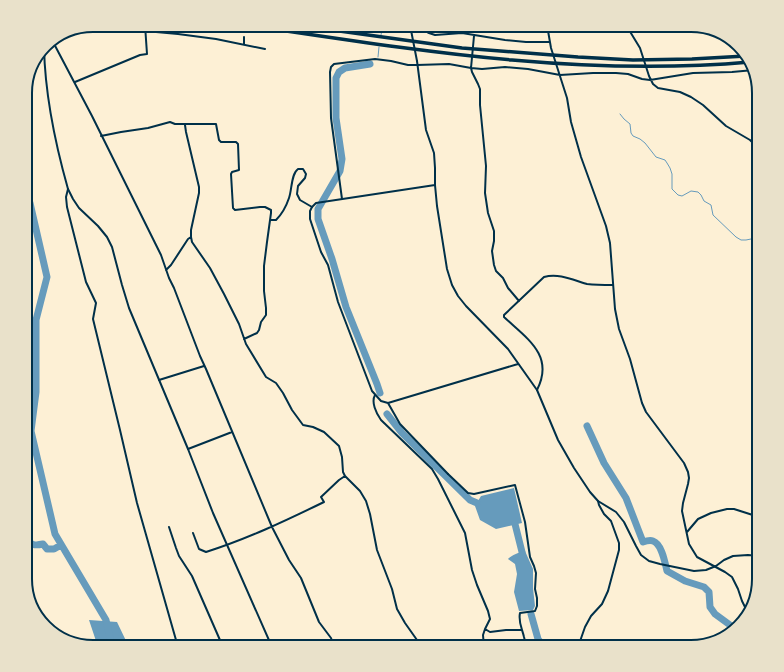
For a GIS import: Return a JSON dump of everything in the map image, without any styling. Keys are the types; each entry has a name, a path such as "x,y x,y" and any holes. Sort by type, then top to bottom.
{"highway":[{"path":"295,32 399,47 513,60 634,66 690,66 744,62"},
{"path":"347,32 462,48 578,57 633,60 739,56"}],"street":[{"path":"75,82 140,55 147,54 145,32"},
{"path":"156,32 216,39 265,49"},
{"path":"412,32 426,130 434,153 437,206 446,261 452,285 458,296 508,349 537,390 558,440 574,468 598,501 616,512 624,522 642,555 649,561 694,571 706,570 733,556 752,555"},
{"path":"429,32 435,35 455,33 526,42 550,42"},
{"path":"548,32 551,48 567,98 571,122 581,157 606,226 610,243 615,309 619,329 630,359 642,402 646,412 684,463 688,472 688,484 682,511 689,544 697,557 716,566 732,577 745,607"},
{"path":"630,32 640,48 650,80 653,84 658,88 680,92 691,97 703,105 726,126 752,142"},
{"path":"474,36 471,67 480,89 480,105 486,166 485,193 488,212 494,231 492,251 494,265 496,271 519,301"},
{"path":"244,37 244,45"},
{"path":"55,46 75,82 161,255 204,366 272,527 289,560 301,578 319,622 332,640"},
{"path":"44,57 44,69 50,112 68,190 79,208 98,226 107,237 112,247 130,308 213,513 269,640"},
{"path":"342,199 331,118 330,72 331,67 334,64 375,59 408,65 449,64 482,69 505,67 559,74 616,73 628,74 650,80 693,73 747,71"},
{"path":"101,136 148,128 170,122 185,125 216,124 219,140 221,142 236,142 238,144 239,170 232,172 231,174 233,208 235,210 265,207 270,210 271,213 264,266 266,315 261,322 257,333 244,339"},
{"path":"185,125 199,187 191,230 192,242 210,268 239,324 249,349 266,377 276,383 303,425 313,427 324,432 339,446 342,457 343,472 360,491 366,501 377,550 392,589 397,609 417,640"},
{"path":"271,220 276,220 281,216 289,197 295,172 298,169 303,169 306,174 305,178 298,186 300,200 312,207"},
{"path":"435,184 316,204 310,211 310,219 321,252 328,265 338,302 372,391 381,401 388,403 518,364"},
{"path":"68,190 66,197 67,207 86,282 96,303 93,319 137,503 176,640"},
{"path":"166,270 188,238 191,237"},
{"path":"537,390 543,374 542,360 532,343 504,317 504,315 544,277 550,276 567,278 602,286 613,285"},
{"path":"159,380 204,366"},
{"path":"375,395 373,398 376,414 432,469 465,533 476,585 490,619 483,635 483,640"},
{"path":"388,403 400,424 468,493 474,494 515,485 525,522 530,557 536,573 535,589 537,606 535,611 520,613 520,626 524,640"},
{"path":"188,449 232,432"},
{"path":"193,533 199,549 202,551 206,552 227,545 272,527 324,502 321,497 345,476"},
{"path":"581,640 591,616 602,604 608,591 619,550 619,543 611,522 604,514 598,501"},
{"path":"687,532 698,519 711,513 734,509 752,515"},
{"path":"169,527 179,556 192,576 220,640"},
{"path":"485,629 490,632 521,630"}],"water":[{"path":"514,488 522,523 496,529 480,520 475,506 481,496"},
{"path":"525,551 533,569 535,606 533,610 519,611 514,592 517,574 515,564 508,559 520,552"},
{"path":"89,620 117,622 126,640 96,640"}],"waterway":[{"path":"378,57 379,47"},
{"path":"370,64 345,68 339,72 336,78 336,118 342,159 340,171 318,209 318,219 332,259 346,307 380,393"},
{"path":"620,114 630,124 631,133 633,136 645,143 656,157 665,160 672,174 672,189 678,195 682,196 691,191 698,192 704,201 711,205 713,215 736,237 741,240 752,239"},
{"path":"32,212 47,277 36,320 36,392 32,423"},
{"path":"387,414 402,433 470,500 477,503"},
{"path":"587,426 604,463 626,498 643,542 652,541 659,546 663,554 667,571 685,581 704,587 709,592 710,607 715,614 730,625"},
{"path":"32,435 55,534 106,620 110,640"},
{"path":"515,524 522,552"},
{"path":"32,544 43,544 47,549 54,549 61,545"},
{"path":"531,614 539,640"}]}
